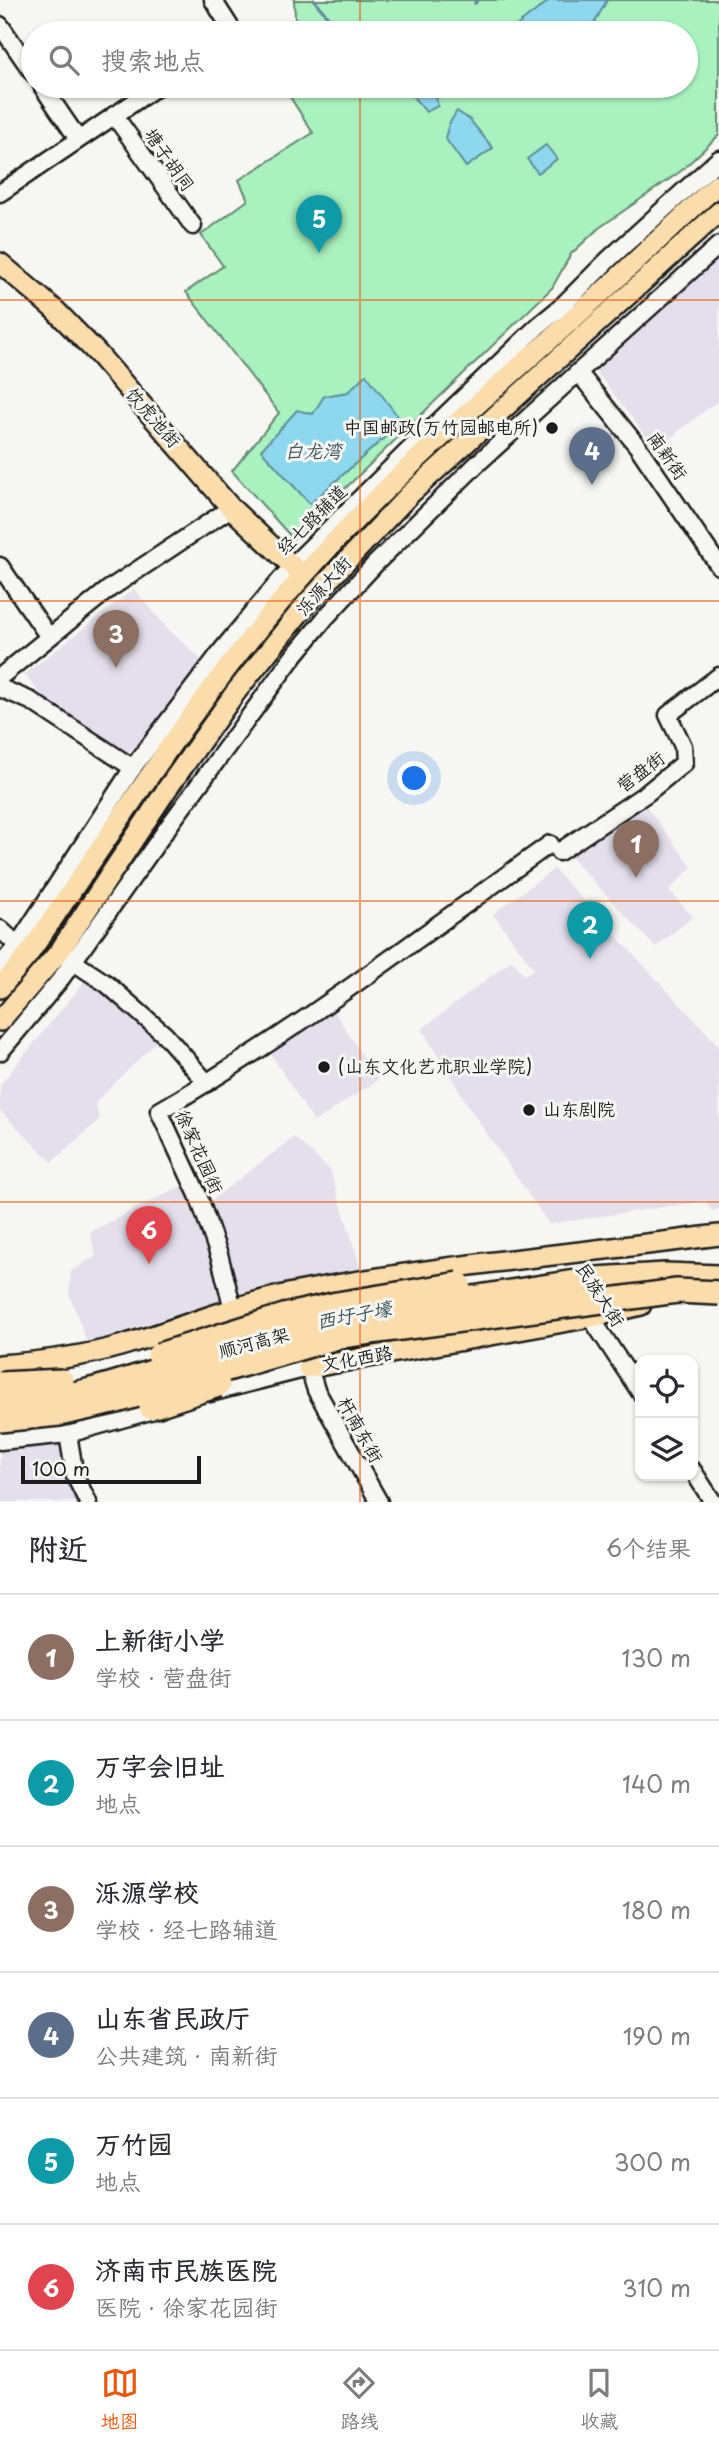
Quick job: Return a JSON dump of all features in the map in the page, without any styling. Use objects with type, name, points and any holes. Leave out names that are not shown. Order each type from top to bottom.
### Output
[{"type":"highway","name":"顺河高架","points":[[0,1402],[57,1396],[116,1385],[240,1345],[334,1322],[594,1279],[665,1275],[719,1277]]},
{"type":"highway","points":[[0,1384],[79,1380],[285,1316],[348,1301],[484,1280],[594,1279]]},
{"type":"highway","name":"顺河高架","points":[[0,1420],[59,1414],[117,1401],[341,1336],[677,1291],[719,1293]]},
{"type":"highway","points":[[0,1433],[50,1430],[90,1423],[187,1397],[243,1376],[502,1314]]},
{"type":"main road","name":"泺源大街","points":[[0,988],[23,951],[187,724],[275,608],[298,571],[719,183]]},
{"type":"main road","name":"泺源大街","points":[[0,1021],[66,956],[167,789],[212,725],[308,602],[410,495],[719,212]]},
{"type":"main road","name":"饮虎池街","points":[[0,263],[55,310],[98,354],[231,508],[298,571]]},
{"type":"main road","points":[[0,1365],[42,1362],[119,1346],[233,1309],[290,1294],[401,1273],[719,1236]]},
{"type":"main road","name":"文化西路","points":[[308,1368],[591,1317],[635,1306],[691,1300],[719,1302]]},
{"type":"street","points":[[213,0],[226,21]]},
{"type":"street","points":[[0,25],[21,56]]},
{"type":"street","points":[[50,98],[78,139]]},
{"type":"street","points":[[0,193],[140,98]]},
{"type":"street","name":"塘子胡同","points":[[114,115],[193,226]]},
{"type":"street","name":"经七路辅道","points":[[0,966],[23,951],[133,768],[222,650],[538,326],[719,159]]},
{"type":"street","points":[[0,1052],[66,956],[326,617],[376,563],[469,472],[719,245]]},
{"type":"street","name":"南新街","points":[[578,372],[638,447],[719,566]]},
{"type":"street","points":[[0,677],[108,589],[231,508]]},
{"type":"street","points":[[0,566],[49,637]]},
{"type":"street","name":"营盘街","points":[[555,848],[640,798],[684,763],[683,746],[668,715],[719,676]]},
{"type":"street","points":[[0,688],[32,701],[133,768]]},
{"type":"street","name":"徐家花园街","points":[[233,1309],[220,1258],[198,1195],[159,1111],[207,1083],[555,848]]},
{"type":"street","points":[[0,929],[23,951]]},
{"type":"street","points":[[66,956],[107,984],[164,1035],[207,1083]]},
{"type":"street","name":"民族大街","points":[[550,1255],[635,1384]]},
{"type":"street","name":"杆南东街","points":[[290,1294],[316,1390],[379,1502]]},
{"type":"street","name":"文化西路","points":[[0,1441],[68,1434],[244,1382],[308,1368]]},
{"type":"street","points":[[68,1434],[75,1476],[88,1502]]},
{"type":"street","points":[[698,1479],[713,1502]]},
{"type":"shaded area","points":[[719,257],[719,400],[656,449],[594,369]]},
{"type":"shaded area","points":[[134,589],[168,629],[205,663],[126,756],[46,702],[25,674]]},
{"type":"shaded area","points":[[643,802],[692,867],[669,890],[693,917],[655,947],[568,854]]},
{"type":"shaded area","points":[[554,869],[719,1046],[719,1209],[712,1211],[705,1201],[549,1224],[470,1109],[422,1029],[512,960],[524,975],[534,969],[493,914]]},
{"type":"shaded area","points":[[87,978],[159,1039],[95,1103],[100,1119],[52,1162],[0,1111],[0,1085]]},
{"type":"shaded area","name":"(山东文化艺术职业学院)","points":[[334,1011],[378,1080],[314,1122],[270,1053]]},
{"type":"shaded area","points":[[294,1137],[330,1170],[361,1269],[234,1300],[208,1203]]},
{"type":"shaded area","points":[[183,1185],[228,1298],[97,1340],[86,1340],[69,1293],[71,1271],[96,1256],[90,1232]]},
{"type":"shaded area","points":[[66,1439],[77,1502],[0,1502],[0,1449]]},
{"type":"green space","points":[[294,0],[719,0],[719,135],[681,171],[599,228],[571,254],[552,288],[293,539],[232,471],[279,413],[186,292],[223,266],[201,235],[248,200],[239,180],[313,133],[291,98],[698,98],[698,21],[295,21]]},
{"type":"water","points":[[550,0],[607,0],[596,21],[523,21]]},
{"type":"water","points":[[414,98],[436,98],[438,106],[426,112]]},
{"type":"water","points":[[457,111],[470,120],[493,148],[466,167],[445,138]]},
{"type":"water","points":[[546,145],[557,159],[538,173],[527,159]]},
{"type":"water","name":"白龙湾","points":[[366,374],[402,422],[310,504],[261,450],[297,410],[313,414],[324,396],[348,392]]},
{"type":"waterway","points":[[314,0],[331,21]]},
{"type":"place","name":"万竹园","points":[[319,253]]},
{"type":"place","name":"中国邮政(万竹园邮电所)","points":[[552,428]]},
{"type":"place","name":"山东省民政厅","points":[[592,485]]},
{"type":"place","name":"泺源学校","points":[[116,668]]},
{"type":"place","name":"上新街小学","points":[[636,878]]},
{"type":"place","name":"万字会旧址","points":[[590,959]]},
{"type":"place","name":"(山东文化艺术职业学院)","points":[[324,1067]]},
{"type":"place","name":"山东剧院","points":[[529,1110]]},
{"type":"place","name":"济南市民族医院","points":[[149,1264]]},
{"type":"water label","name":"西圩子壕","points":[[354,1315]]}]
